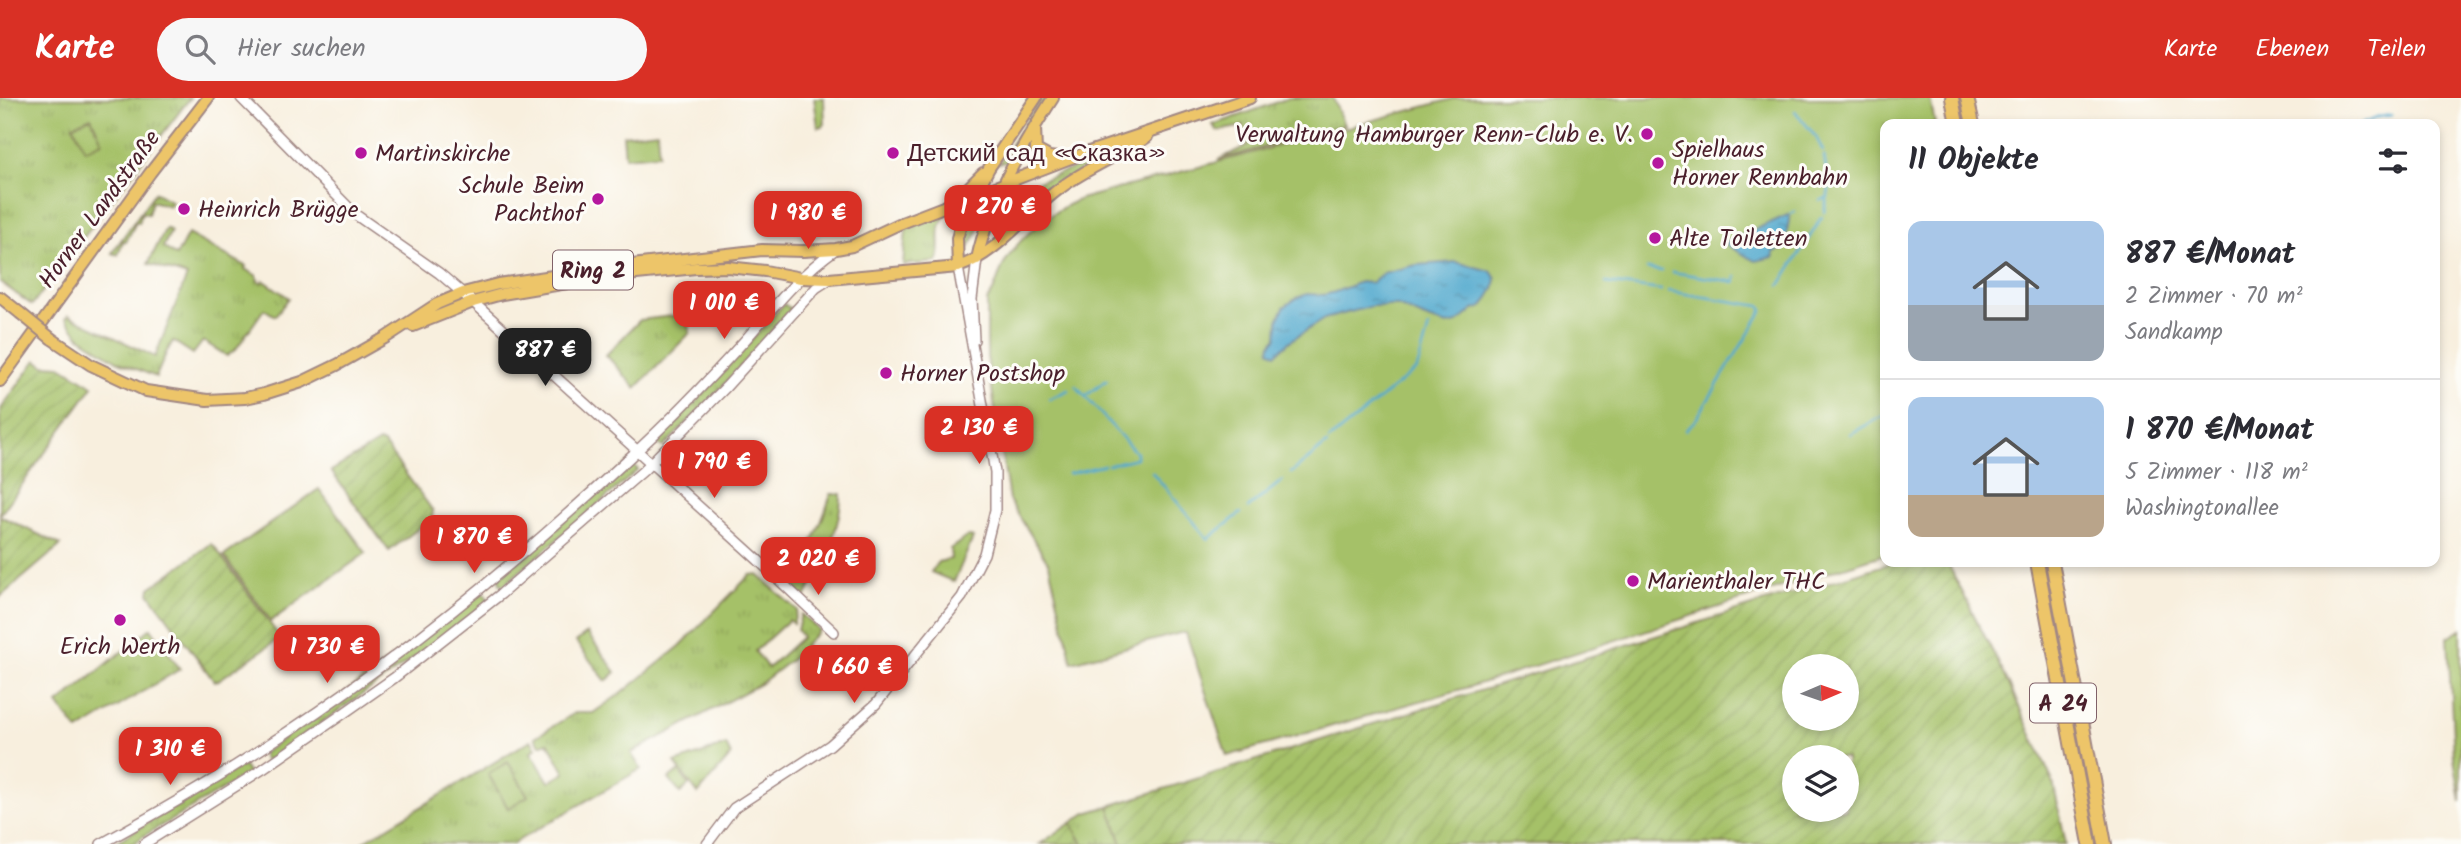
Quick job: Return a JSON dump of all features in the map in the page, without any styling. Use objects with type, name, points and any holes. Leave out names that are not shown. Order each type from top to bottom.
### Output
[{"type":"highway","points":[[1952,98],[1956,119]]},
{"type":"highway","points":[[1967,98],[1972,119]]},
{"type":"highway","name":"A 24","points":[[2038,567],[2090,844]]},
{"type":"highway","name":"A 24","points":[[2053,567],[2105,844]]},
{"type":"main road","name":"Horner Landstraße","points":[[0,381],[150,173],[208,98]]},
{"type":"main road","points":[[958,267],[958,233],[974,195],[1036,98]]},
{"type":"main road","points":[[978,259],[1004,184],[1035,125],[1053,98]]},
{"type":"main road","points":[[956,201],[1068,159],[1250,98]]},
{"type":"main road","points":[[1035,125],[1036,150],[1049,157],[1068,159]]},
{"type":"main road","points":[[801,278],[829,279],[958,267],[978,259],[1062,187],[1158,131]]},
{"type":"main road","points":[[956,201],[989,168]]},
{"type":"main road","points":[[974,195],[987,202],[990,222]]},
{"type":"main road","name":"Ring 2","points":[[385,338],[437,304],[463,293],[498,284],[750,251],[836,249],[852,246],[956,201]]},
{"type":"main road","name":"Ring 2","points":[[385,338],[474,302],[502,294],[572,282],[696,268],[729,267],[801,278]]},
{"type":"main road","points":[[0,297],[52,339],[91,365],[146,391],[207,400],[245,398],[302,382],[385,338]]},
{"type":"street","points":[[241,98],[356,215],[474,302],[834,632]]},
{"type":"street","points":[[101,844],[253,755],[377,668],[498,575],[638,450],[710,378],[801,278],[836,249]]},
{"type":"street","points":[[974,346],[972,299],[978,259]]},
{"type":"street","points":[[707,844],[734,808],[830,745],[876,704],[962,597],[988,544],[996,493],[993,459],[958,267]]},
{"type":"street","points":[[144,844],[263,769],[394,678],[501,594],[651,463],[726,387],[816,288],[829,279]]},
{"type":"green space","points":[[0,98],[190,98],[32,305],[0,282]]},
{"type":"green space","points":[[814,98],[824,98],[823,126],[818,127]]},
{"type":"green space","points":[[1041,98],[1048,98],[1009,162],[999,163]]},
{"type":"green space","points":[[1289,98],[1333,98],[1344,125],[1218,160],[1248,145],[1244,126],[1218,131],[1213,125]]},
{"type":"green space","points":[[1456,98],[1930,98],[1934,119],[1880,119],[1880,556],[1469,687],[1227,756],[1186,633],[1072,662],[1049,564],[1009,500],[987,357],[987,301],[1009,255],[1026,235],[1046,218],[1080,199]]},
{"type":"green space","points":[[91,117],[102,142],[85,150],[73,125]]},
{"type":"green space","points":[[657,131],[659,154],[625,157],[623,135]]},
{"type":"green space","points":[[1082,165],[1084,168],[1034,203],[1000,234],[998,229],[1016,190]]},
{"type":"green space","points":[[155,192],[172,202],[170,206],[152,201],[148,214],[142,213],[139,223],[136,222],[126,242],[123,241],[118,255],[112,253]]},
{"type":"green space","points":[[980,204],[985,207],[977,233],[969,247],[967,231]]},
{"type":"green space","points":[[950,212],[941,224],[937,262],[903,265],[906,228]]},
{"type":"green space","points":[[166,228],[171,231],[163,247],[176,256],[188,234],[246,266],[245,269],[257,276],[258,281],[261,283],[263,280],[289,298],[275,316],[264,309],[236,349],[227,356],[203,341],[193,354],[173,341],[156,377],[117,361],[80,337],[66,319],[68,315],[155,357],[187,276],[148,264]]},
{"type":"green space","points":[[784,304],[791,309],[722,387],[663,447],[656,443],[705,392]]},
{"type":"green space","points":[[688,314],[690,333],[636,388],[606,355],[640,320]]},
{"type":"green space","points":[[36,360],[44,365],[61,366],[93,386],[0,515],[0,410]]},
{"type":"green space","points":[[379,442],[384,444],[433,511],[432,518],[389,551],[331,471]]},
{"type":"green space","points":[[630,461],[638,470],[504,585],[500,584],[499,578]]},
{"type":"green space","points":[[319,489],[366,553],[271,621],[224,556]]},
{"type":"green space","points":[[831,494],[841,494],[838,522],[829,548],[804,599],[786,582],[813,541]]},
{"type":"green space","points":[[0,516],[61,545],[0,597]]},
{"type":"green space","points":[[968,536],[973,538],[954,582],[931,572],[938,562],[951,559],[950,549]]},
{"type":"green space","points":[[211,544],[279,636],[279,639],[217,681],[214,681],[149,593],[150,588]]},
{"type":"green space","points":[[1880,566],[1950,567],[2007,680],[2053,782],[2066,844],[1122,844],[1109,806]]},
{"type":"green space","points":[[757,574],[797,610],[793,624],[789,620],[755,651],[768,668],[802,637],[797,630],[801,614],[819,630],[792,659],[760,684],[631,753],[641,769],[512,844],[360,844],[531,740],[536,748],[531,752],[549,782],[565,773],[548,742],[540,745],[535,737],[575,713],[593,713],[627,689],[680,646],[750,575]]},
{"type":"green space","points":[[482,591],[489,600],[445,636],[267,761],[264,759],[262,754]]},
{"type":"green space","points":[[151,628],[180,669],[78,731],[58,704]]},
{"type":"green space","points":[[2461,629],[2461,802],[2454,758],[2448,637]]},
{"type":"green space","points":[[587,633],[616,672],[606,681],[576,642]]},
{"type":"green space","points":[[726,745],[731,755],[698,794],[675,763]]},
{"type":"green space","points":[[508,762],[528,796],[508,808],[488,774]]},
{"type":"green space","points":[[243,765],[249,774],[134,844],[113,844]]},
{"type":"green space","points":[[679,771],[689,785],[680,793],[669,779]]},
{"type":"green space","points":[[1109,806],[1122,844],[1083,844],[1071,823],[1086,813]]},
{"type":"green space","points":[[1071,823],[1083,844],[1040,844]]},
{"type":"water","points":[[1790,214],[1784,249],[1773,252],[1774,257],[1755,261],[1727,245],[1727,242]]},
{"type":"water","points":[[1456,262],[1491,271],[1496,279],[1494,289],[1483,307],[1473,310],[1457,323],[1448,325],[1430,320],[1398,306],[1373,306],[1324,319],[1290,341],[1276,354],[1270,350],[1277,337],[1278,321],[1284,307],[1297,298],[1307,294],[1324,295],[1360,282],[1371,283],[1383,273],[1416,265]]},
{"type":"waterway","points":[[1795,111],[1816,137],[1823,151]]},
{"type":"waterway","points":[[2373,119],[2392,115]]},
{"type":"waterway","points":[[1824,156],[1829,190],[1824,212]]},
{"type":"waterway","points":[[1820,201],[1828,197]]},
{"type":"waterway","points":[[1790,214],[1795,212]]},
{"type":"waterway","points":[[1780,285],[1822,217]]},
{"type":"waterway","points":[[1647,269],[1662,271]]},
{"type":"waterway","points":[[1672,272],[1735,282],[1736,277]]},
{"type":"waterway","points":[[1606,283],[1661,290]]},
{"type":"waterway","points":[[1668,291],[1760,306],[1763,310],[1697,418],[1686,430]]},
{"type":"waterway","points":[[1329,440],[1417,369],[1429,327]]},
{"type":"waterway","points":[[1087,395],[1107,380]]},
{"type":"waterway","points":[[1076,386],[1136,453],[1136,458],[1108,465]]},
{"type":"waterway","points":[[1049,399],[1068,390]]},
{"type":"waterway","points":[[1850,434],[1880,418]]},
{"type":"waterway","points":[[1291,473],[1327,444]]},
{"type":"waterway","points":[[1068,474],[1104,465]]},
{"type":"waterway","points":[[1152,472],[1208,539],[1241,513]]},
{"type":"waterway","points":[[1248,508],[1283,480]]},
{"type":"place","name":"Verwaltung Hamburger Renn-Club e. V.","points":[[1647,134]]},
{"type":"place","name":"Martinskirche","points":[[361,153]]},
{"type":"place","name":"Детский сад «Сказка»","points":[[893,153]]},
{"type":"place","name":"Spielhaus Horner Rennbahn","points":[[1658,163]]},
{"type":"place","name":"Schule Beim Pachthof","points":[[598,199]]},
{"type":"place","name":"Heinrich Brügge","points":[[184,209]]},
{"type":"place","name":"Alte Toiletten","points":[[1655,238]]},
{"type":"place","name":"Horner Postshop","points":[[886,373]]},
{"type":"place","name":"Marienthaler THC","points":[[1633,581]]},
{"type":"place","name":"Erich Werth","points":[[120,620]]}]
